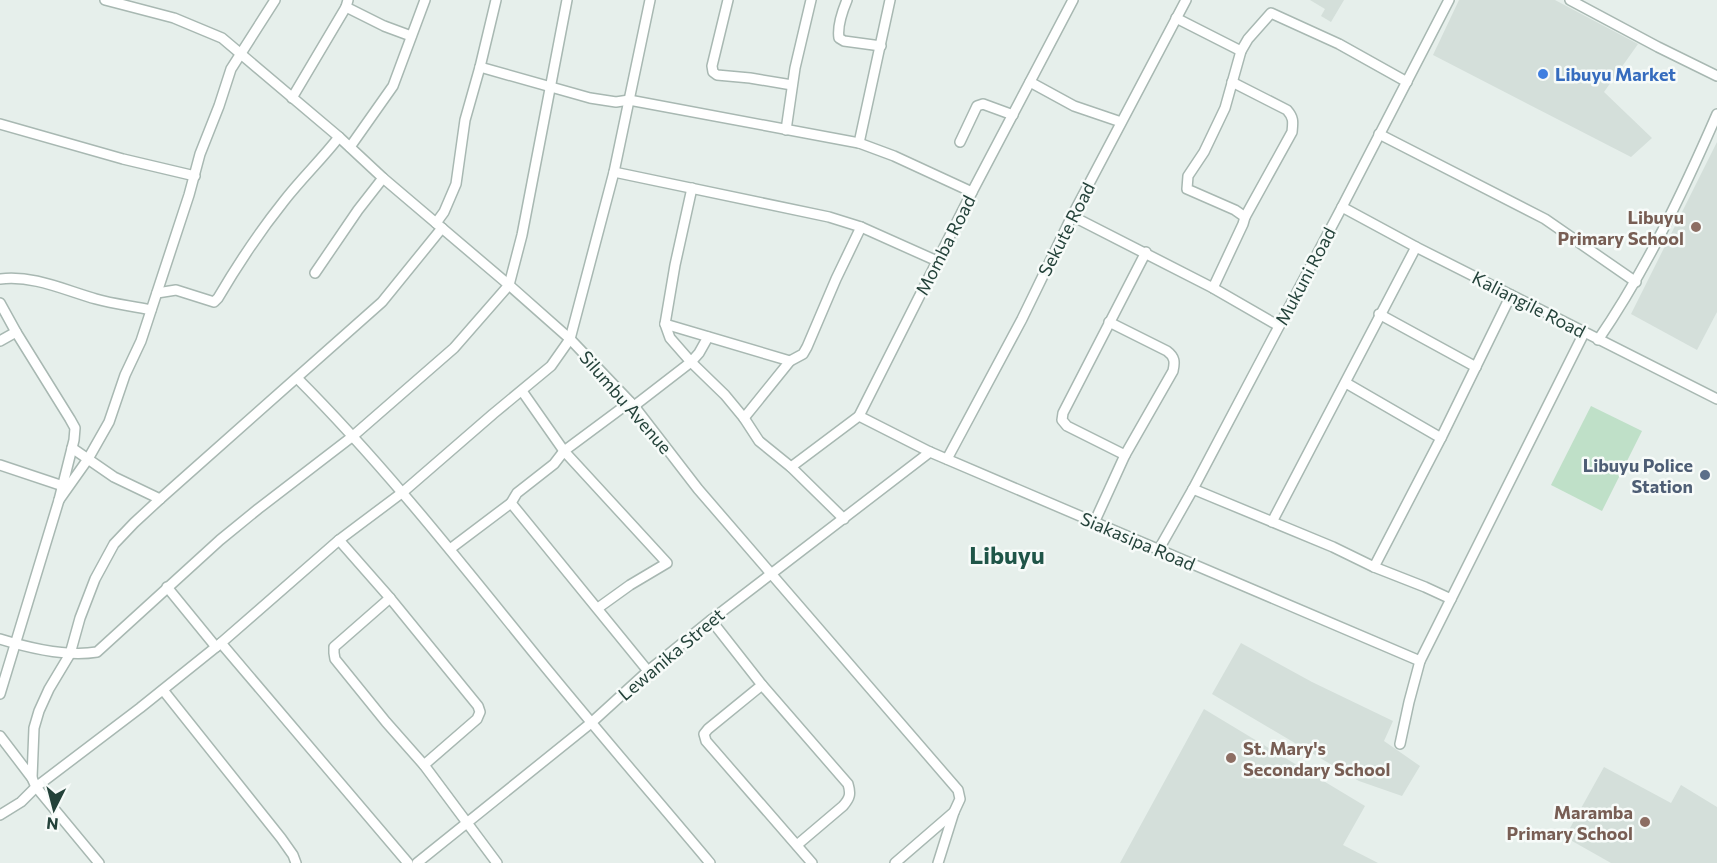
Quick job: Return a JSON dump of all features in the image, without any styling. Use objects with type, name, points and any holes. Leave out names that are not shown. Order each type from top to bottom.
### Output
[{"type":"street","name":"Silumbu Avenue","points":[[105,0],[174,18],[222,38],[570,339],[632,404],[698,489],[958,790],[960,799],[954,812]]},
{"type":"street","points":[[0,694],[58,500],[65,486],[88,459],[109,422],[122,383],[141,341],[195,176],[200,154],[231,69],[275,0]]},
{"type":"street","points":[[350,147],[393,86],[425,0]]},
{"type":"street","points":[[34,782],[34,728],[39,711],[70,654],[80,618],[103,562],[114,544],[160,499],[382,302],[439,226],[456,184],[465,120],[496,0]]},
{"type":"street","points":[[0,639],[70,654],[97,652],[167,587],[258,509],[353,436],[454,348],[509,285],[522,235],[567,0]]},
{"type":"street","points":[[0,824],[2,814],[21,802],[34,782],[163,690],[219,645],[339,540],[403,492],[551,366],[570,339],[614,172],[650,0]]},
{"type":"street","points":[[728,0],[712,66],[713,72],[717,75],[792,85]]},
{"type":"street","points":[[786,130],[792,85],[811,0]]},
{"type":"street","points":[[847,0],[838,32],[839,38],[844,41],[881,46]]},
{"type":"street","points":[[859,142],[890,0]]},
{"type":"street","name":"Momba Road","points":[[791,466],[858,416],[1073,0]]},
{"type":"street","name":"Sekute Road","points":[[947,459],[1022,319],[1120,122],[1186,0]]},
{"type":"street","name":"Mukuni Road","points":[[1159,549],[1342,207],[1449,0]]},
{"type":"street","points":[[1570,0],[1717,76]]},
{"type":"street","points":[[1588,9],[1593,0]]},
{"type":"street","points":[[292,98],[347,3],[384,26],[411,36]]},
{"type":"street","points":[[1245,217],[1235,210],[1187,189],[1188,176],[1204,152],[1225,108],[1241,51],[1248,39],[1271,13],[1339,44],[1407,82]]},
{"type":"street","points":[[1176,18],[1241,51]]},
{"type":"street","points":[[480,67],[590,98],[616,102],[629,100],[859,142],[972,192]]},
{"type":"street","points":[[1030,82],[1074,106],[1120,122]]},
{"type":"street","points":[[1213,288],[1245,217],[1292,132],[1293,118],[1287,110],[1232,82]]},
{"type":"street","points":[[960,142],[977,106],[983,104],[1013,115]]},
{"type":"street","points":[[1598,340],[1636,282],[1717,114]]},
{"type":"street","points":[[0,124],[123,159],[195,176]]},
{"type":"street","points":[[1379,134],[1545,219],[1636,282]]},
{"type":"street","points":[[157,293],[176,290],[213,302],[218,298],[268,221],[339,137]]},
{"type":"street","points":[[614,172],[829,217],[861,227],[937,261]]},
{"type":"street","points":[[315,273],[383,178]]},
{"type":"street","points":[[692,188],[665,324],[670,338],[691,362],[725,394],[759,441],[791,466],[844,519]]},
{"type":"street","name":"Kaliangile Road","points":[[1342,207],[1416,247],[1717,399]]},
{"type":"street","points":[[1072,216],[1146,252],[1279,326]]},
{"type":"street","points":[[744,418],[790,361],[803,354],[861,227]]},
{"type":"street","points":[[1272,522],[1416,247]]},
{"type":"street","points":[[1125,455],[1067,426],[1062,420],[1063,413],[1146,252]]},
{"type":"street","points":[[0,279],[28,280],[97,299],[151,310]]},
{"type":"street","points":[[1374,567],[1512,295]]},
{"type":"street","points":[[0,303],[75,428],[65,486]]},
{"type":"street","points":[[1379,314],[1476,368]]},
{"type":"street","points":[[1094,523],[1125,455],[1173,371],[1175,362],[1167,351],[1109,322]]},
{"type":"street","points":[[665,324],[790,361]]},
{"type":"street","points":[[0,341],[16,332]]},
{"type":"street","points":[[1400,744],[1420,661],[1584,333]]},
{"type":"street","points":[[450,549],[512,503],[517,494],[554,464],[564,451],[691,362],[708,337]]},
{"type":"street","points":[[297,378],[337,418],[403,492],[591,723],[710,863]]},
{"type":"street","points":[[1346,383],[1441,438]]},
{"type":"street","points":[[522,391],[564,451],[667,563],[598,608]]},
{"type":"street","name":"Siakasipa Road","points":[[858,416],[930,452],[1420,661]]},
{"type":"street","points":[[72,448],[114,477],[160,499]]},
{"type":"street","name":"Lewanika Street","points":[[417,863],[591,723],[648,671],[711,620],[930,452]]},
{"type":"street","points":[[0,465],[65,486]]},
{"type":"street","points":[[1193,489],[1451,599]]},
{"type":"street","points":[[512,503],[648,671]]},
{"type":"street","points":[[339,540],[390,598],[478,706],[480,712],[477,719],[424,765]]},
{"type":"street","points":[[167,587],[408,863]]},
{"type":"street","points":[[390,598],[334,647],[335,659],[424,765],[497,863]]},
{"type":"street","points":[[711,620],[762,685],[848,784],[850,792],[848,800],[798,846]]},
{"type":"street","points":[[762,685],[708,729],[704,735],[706,741],[812,863]]},
{"type":"street","points":[[163,690],[281,838],[296,863]]},
{"type":"street","points":[[0,736],[99,863]]},
{"type":"street","points":[[895,863],[954,812]]},
{"type":"street","points":[[938,863],[954,812]]},
{"type":"shaded area","points":[[1310,0],[1344,0],[1331,22],[1321,16],[1325,9]]},
{"type":"shaded area","name":"Libuyu Market","points":[[1459,0],[1555,0],[1638,44],[1604,92],[1652,138],[1631,157],[1433,55]]},
{"type":"shaded area","name":"Libuyu Primary School","points":[[1717,142],[1717,312],[1697,350],[1631,314]]},
{"type":"shaded area","points":[[1241,643],[1312,682],[1393,721],[1384,741],[1420,766],[1402,796],[1359,781],[1212,694]]},
{"type":"shaded area","name":"St. Mary's Secondary School","points":[[1204,709],[1365,806],[1343,845],[1378,863],[1120,863]]},
{"type":"shaded area","name":"Maramba Primary School","points":[[1604,767],[1671,803],[1681,785],[1717,807],[1717,863],[1611,863],[1565,837]]},
{"type":"green space","points":[[1591,406],[1642,431],[1602,511],[1551,485]]},
{"type":"place","name":"Libuyu Market","points":[[1543,74]]},
{"type":"place","name":"Libuyu Primary School","points":[[1696,227]]},
{"type":"place","name":"Libuyu Police Station","points":[[1705,475]]},
{"type":"place","name":"St. Mary's Secondary School","points":[[1231,758]]},
{"type":"place","name":"Maramba Primary School","points":[[1645,822]]},
{"type":"district","name":"Libuyu","points":[[1007,554]]}]
